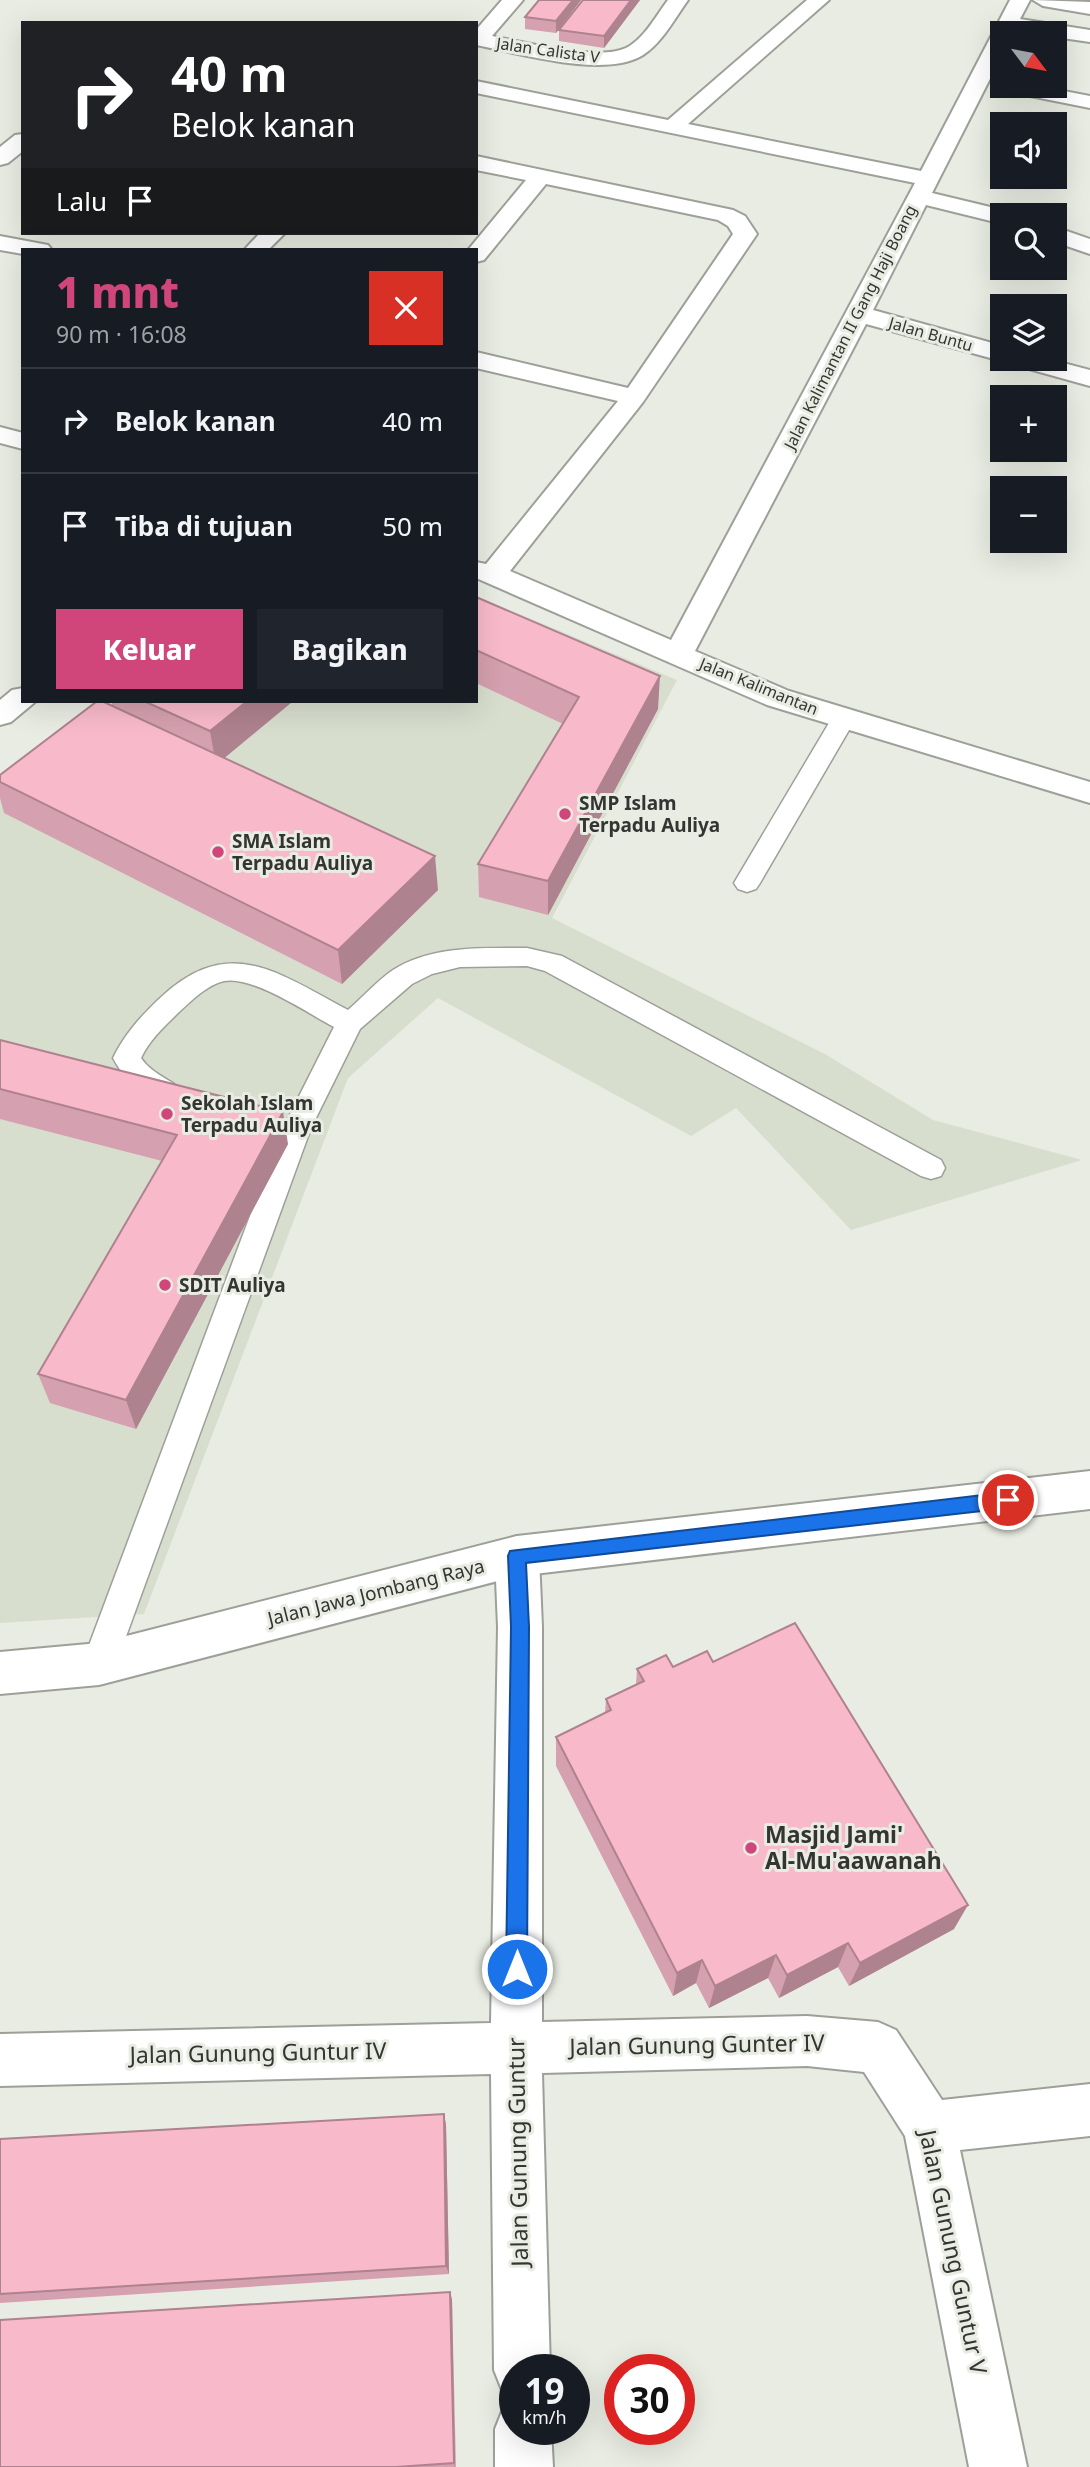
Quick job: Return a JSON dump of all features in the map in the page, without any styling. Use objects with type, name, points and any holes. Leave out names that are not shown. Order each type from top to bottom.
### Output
[{"type":"street","points":[[478,38],[513,0]]},
{"type":"street","name":"Jalan Calista V","points":[[478,39],[588,57],[620,57],[640,47],[678,0]]},
{"type":"street","points":[[673,127],[819,0]]},
{"type":"street","name":"Jalan Kalimantan II Gang Haji Boang","points":[[1008,21],[1020,0]]},
{"type":"street","points":[[1043,0],[1090,8]]},
{"type":"street","points":[[1068,33],[1090,36]]},
{"type":"street","name":"Jalan Kalimantan II Gang Haji Boang","points":[[678,654],[859,314],[990,56]]},
{"type":"street","points":[[978,80],[990,82]]},
{"type":"street","points":[[478,87],[673,127],[922,187],[990,211]]},
{"type":"street","points":[[1068,98],[1090,102]]},
{"type":"street","points":[[0,158],[21,142]]},
{"type":"street","points":[[478,163],[724,215],[737,221],[745,234],[634,397],[484,572]]},
{"type":"street","points":[[478,253],[540,177]]},
{"type":"street","points":[[42,248],[57,235]]},
{"type":"street","points":[[257,248],[271,235]]},
{"type":"street","points":[[1067,238],[1090,247]]},
{"type":"street","points":[[0,243],[29,248]]},
{"type":"street","name":"Jalan Buntu","points":[[859,314],[990,350]]},
{"type":"street","points":[[478,360],[634,397]]},
{"type":"street","points":[[1064,371],[1090,378]]},
{"type":"street","points":[[0,435],[21,440]]},
{"type":"street","name":"Jalan Kalimantan","points":[[484,572],[778,698],[1090,793]]},
{"type":"street","points":[[0,715],[21,699]]},
{"type":"street","name":"Jalan Jawa Jombang Raya","points":[[0,1673],[99,1664],[517,1556],[1090,1490]]},
{"type":"street","name":"Jalan Gunung Guntur","points":[[517,1556],[520,1627],[516,2048],[522,2354]]},
{"type":"street","name":"Jalan Gunung Gunter IV","points":[[516,2048],[807,2041],[878,2048]]},
{"type":"street","name":"Jalan Gunung Guntur IV","points":[[0,2060],[516,2048]]},
{"type":"street","name":"Jalan Gunung Guntur V","points":[[878,2048],[929,2127],[998,2467]]},
{"type":"street","points":[[929,2127],[1090,2110]]},
{"type":"street","points":[[523,2445],[524,2467]]},
{"type":"lane","points":[[747,883],[844,718]]},
{"type":"lane","points":[[99,1664],[284,1125],[350,1023],[404,977],[425,966],[460,958],[527,957],[553,963],[931,1168]]},
{"type":"lane","points":[[193,1099],[154,1088],[136,1075],[127,1058],[135,1038],[180,995],[203,979],[232,971],[257,978],[350,1023]]},
{"type":"shaded area","name":"Sekolah Islam Terpadu Auliya","points":[[478,597],[677,680],[552,918],[825,1054],[933,1120],[1082,1160],[851,1230],[736,1108],[691,1136],[438,998],[348,1078],[144,1614],[0,1623],[0,787],[109,703],[478,703]]},
{"type":"building","points":[[539,0],[573,0],[556,21],[525,17]]},
{"type":"building","points":[[583,0],[631,0],[604,36],[559,30]]},
{"type":"building","points":[[478,598],[660,676],[548,881],[478,864],[579,697],[478,651]]},
{"type":"building","name":"SMA Islam Terpadu Auliya","points":[[95,703],[106,703],[435,856],[338,950],[0,782],[0,775]]},
{"type":"building","points":[[148,703],[245,703],[210,731]]},
{"type":"building","name":"SDIT Auliya","points":[[0,1040],[283,1112],[126,1400],[38,1374],[177,1135],[0,1089]]},
{"type":"building","name":"Masjid Jami' Al-Mu'aawanah","points":[[795,1623],[968,1905],[860,1963],[848,1943],[787,1975],[776,1955],[715,1986],[702,1960],[677,1973],[556,1737],[611,1710],[606,1699],[644,1681],[637,1669],[666,1655],[673,1667],[707,1651],[713,1662]]},
{"type":"building","points":[[444,2114],[446,2266],[0,2294],[0,2139]]},
{"type":"building","points":[[450,2292],[454,2463],[396,2467],[0,2467],[0,2320]]},
{"type":"place","name":"SMP Islam Terpadu Auliya","points":[[565,814]]},
{"type":"place","name":"SMA Islam Terpadu Auliya","points":[[218,852]]},
{"type":"place","name":"Sekolah Islam Terpadu Auliya","points":[[167,1114]]},
{"type":"place","name":"SDIT Auliya","points":[[165,1285]]},
{"type":"place","name":"Masjid Jami' Al-Mu'aawanah","points":[[751,1848]]},
{"type":"route","points":[[517,1969],[520,1627],[517,1556],[1008,1500]]}]
